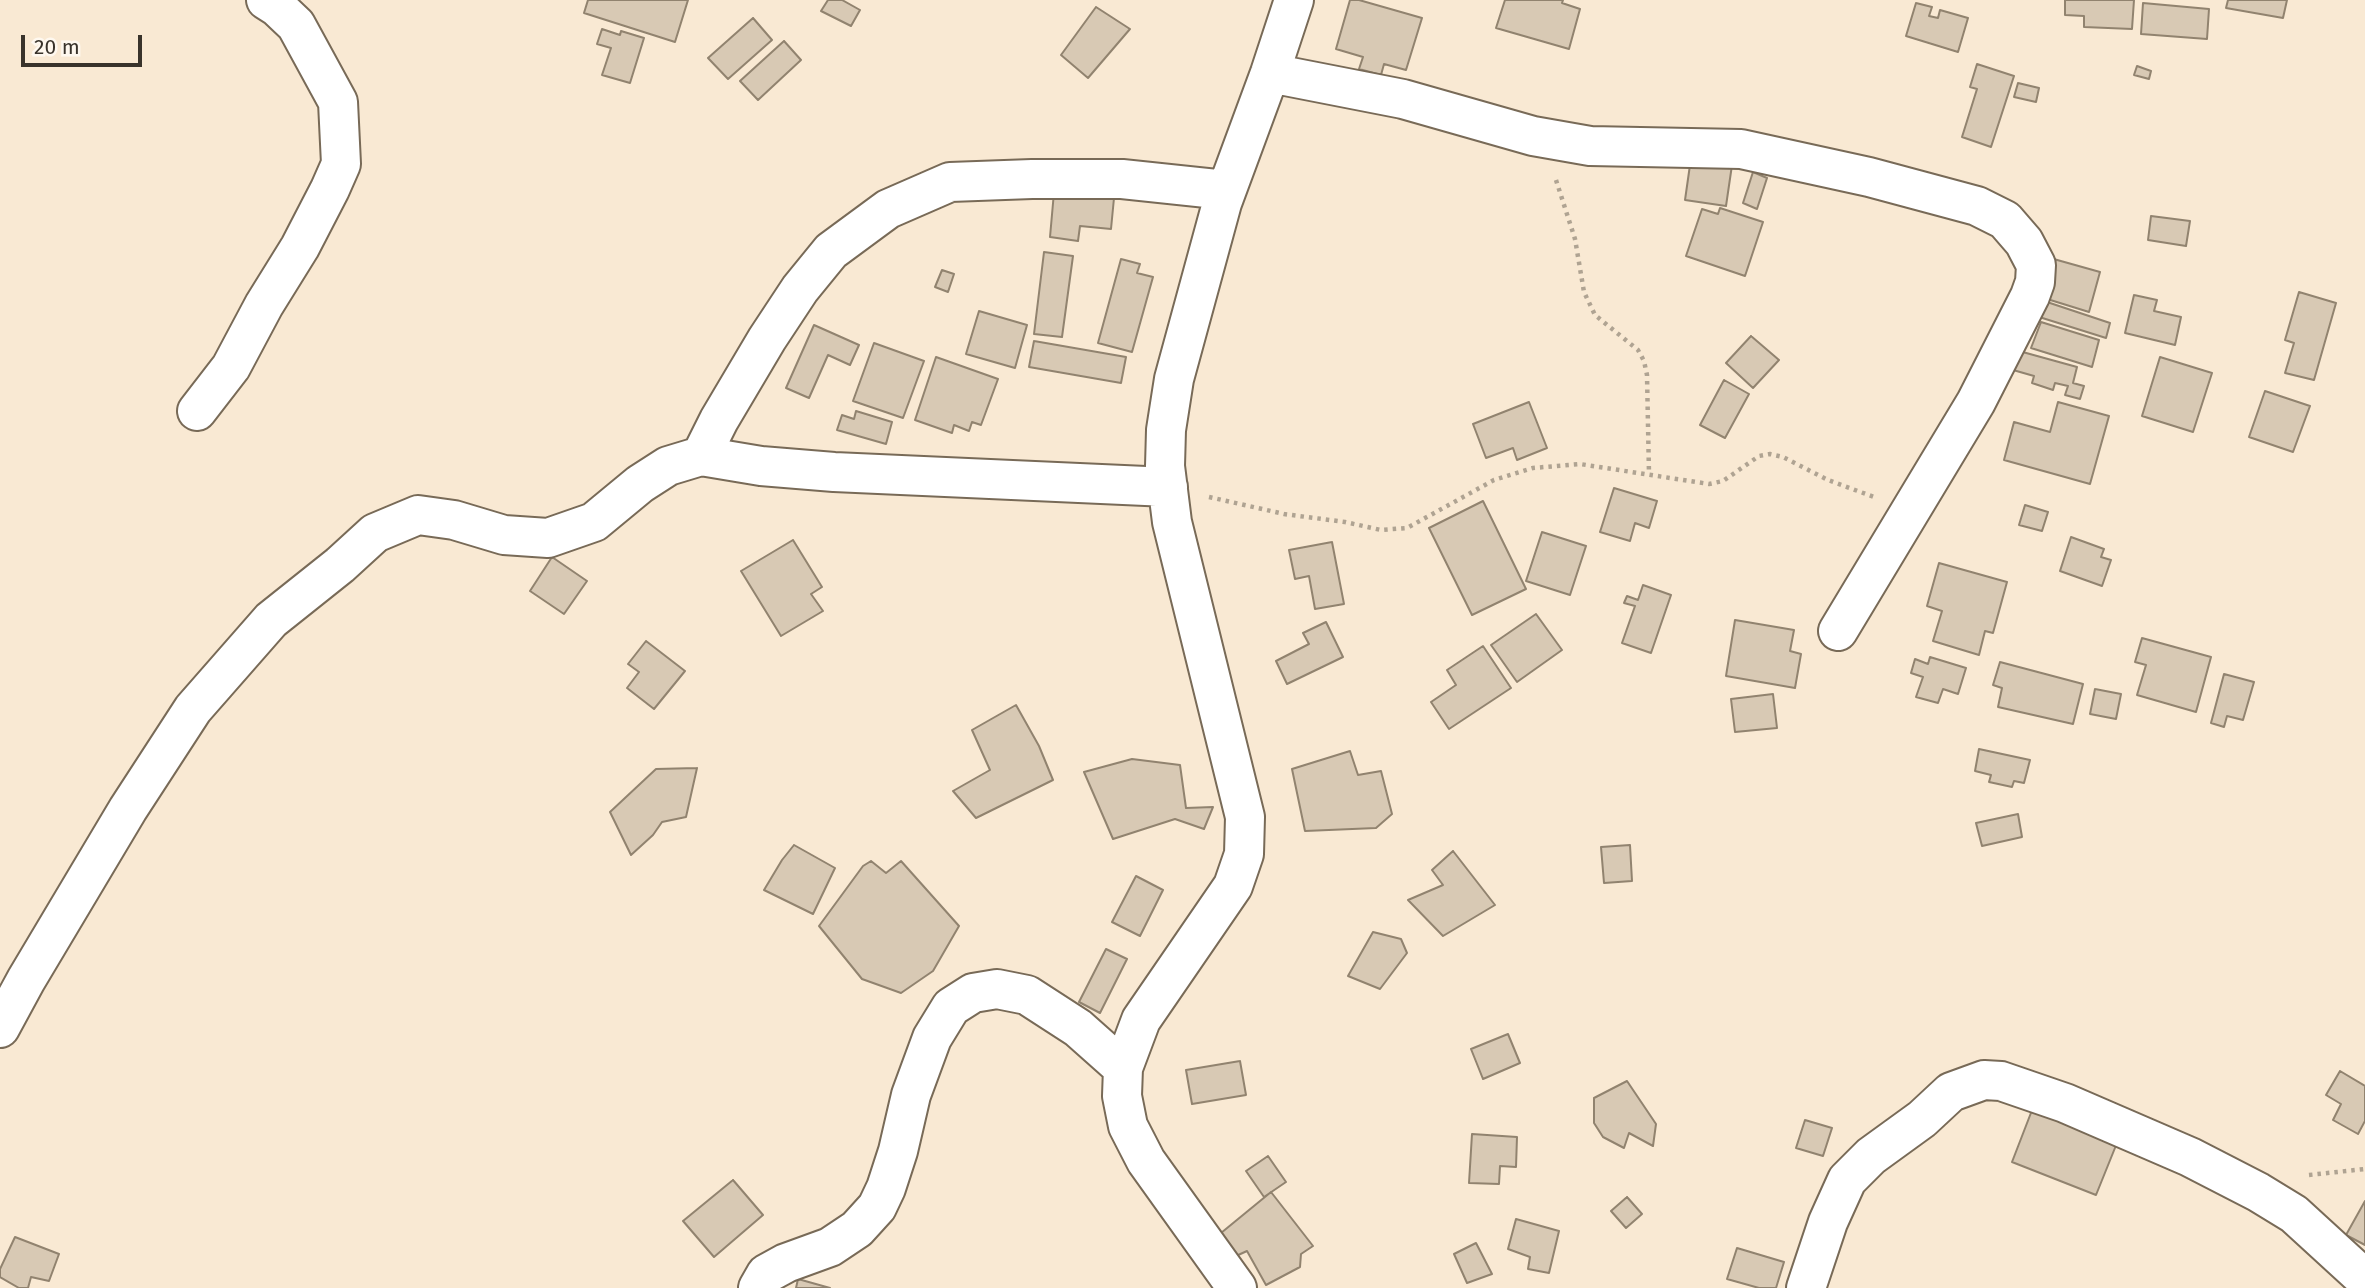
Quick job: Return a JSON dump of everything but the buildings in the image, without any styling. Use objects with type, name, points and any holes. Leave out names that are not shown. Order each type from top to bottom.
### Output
[{"type":"street","points":[[198,411],[231,367],[264,305],[300,247],[341,164],[338,102],[296,25],[266,0]]},
{"type":"street","points":[[1237,1288],[1146,1161],[1134,1138],[1128,1126],[1122,1096],[1123,1068],[1140,1020],[1233,886],[1244,854],[1245,817],[1181,562],[1165,466],[1166,430],[1174,379],[1226,190],[1294,0]]},
{"type":"street","points":[[1270,73],[1403,99],[1533,136],[1590,146],[1741,149],[1870,177],[1977,206],[2005,220],[2024,242],[2036,265],[2035,282],[2030,296],[1976,402],[1838,631]]},
{"type":"street","points":[[701,456],[767,339],[800,289],[831,251],[888,209],[950,183],[1122,179],[1226,190]]},
{"type":"street","points":[[0,1028],[128,810],[193,709],[271,620],[375,533],[418,515],[454,520],[504,535],[548,538],[594,522],[640,484],[668,466],[701,456],[761,466],[834,472],[1168,487]]},
{"type":"street","points":[[758,1288],[765,1274],[786,1263],[830,1247],[857,1229],[877,1206],[886,1188],[911,1095],[932,1038],[951,1007],[973,993],[997,989],[1027,995],[1078,1028],[1123,1068]]},
{"type":"street","points":[[1806,1288],[1828,1222],[1847,1180],[1871,1156],[1922,1119],[1951,1092],[1984,1080],[2001,1081],[2065,1103],[2190,1157],[2258,1192],[2294,1214],[2365,1279]]},
{"type":"path","points":[[1533,136],[1559,187],[1575,239],[1584,292],[1595,315],[1638,350],[1644,361],[1647,375],[1649,474]]},
{"type":"path","points":[[1168,487],[1284,514],[1381,530],[1407,528],[1494,480],[1533,468],[1580,464],[1709,484],[1723,481],[1759,456],[1770,454],[1783,457],[1828,480],[1911,510]]}]
